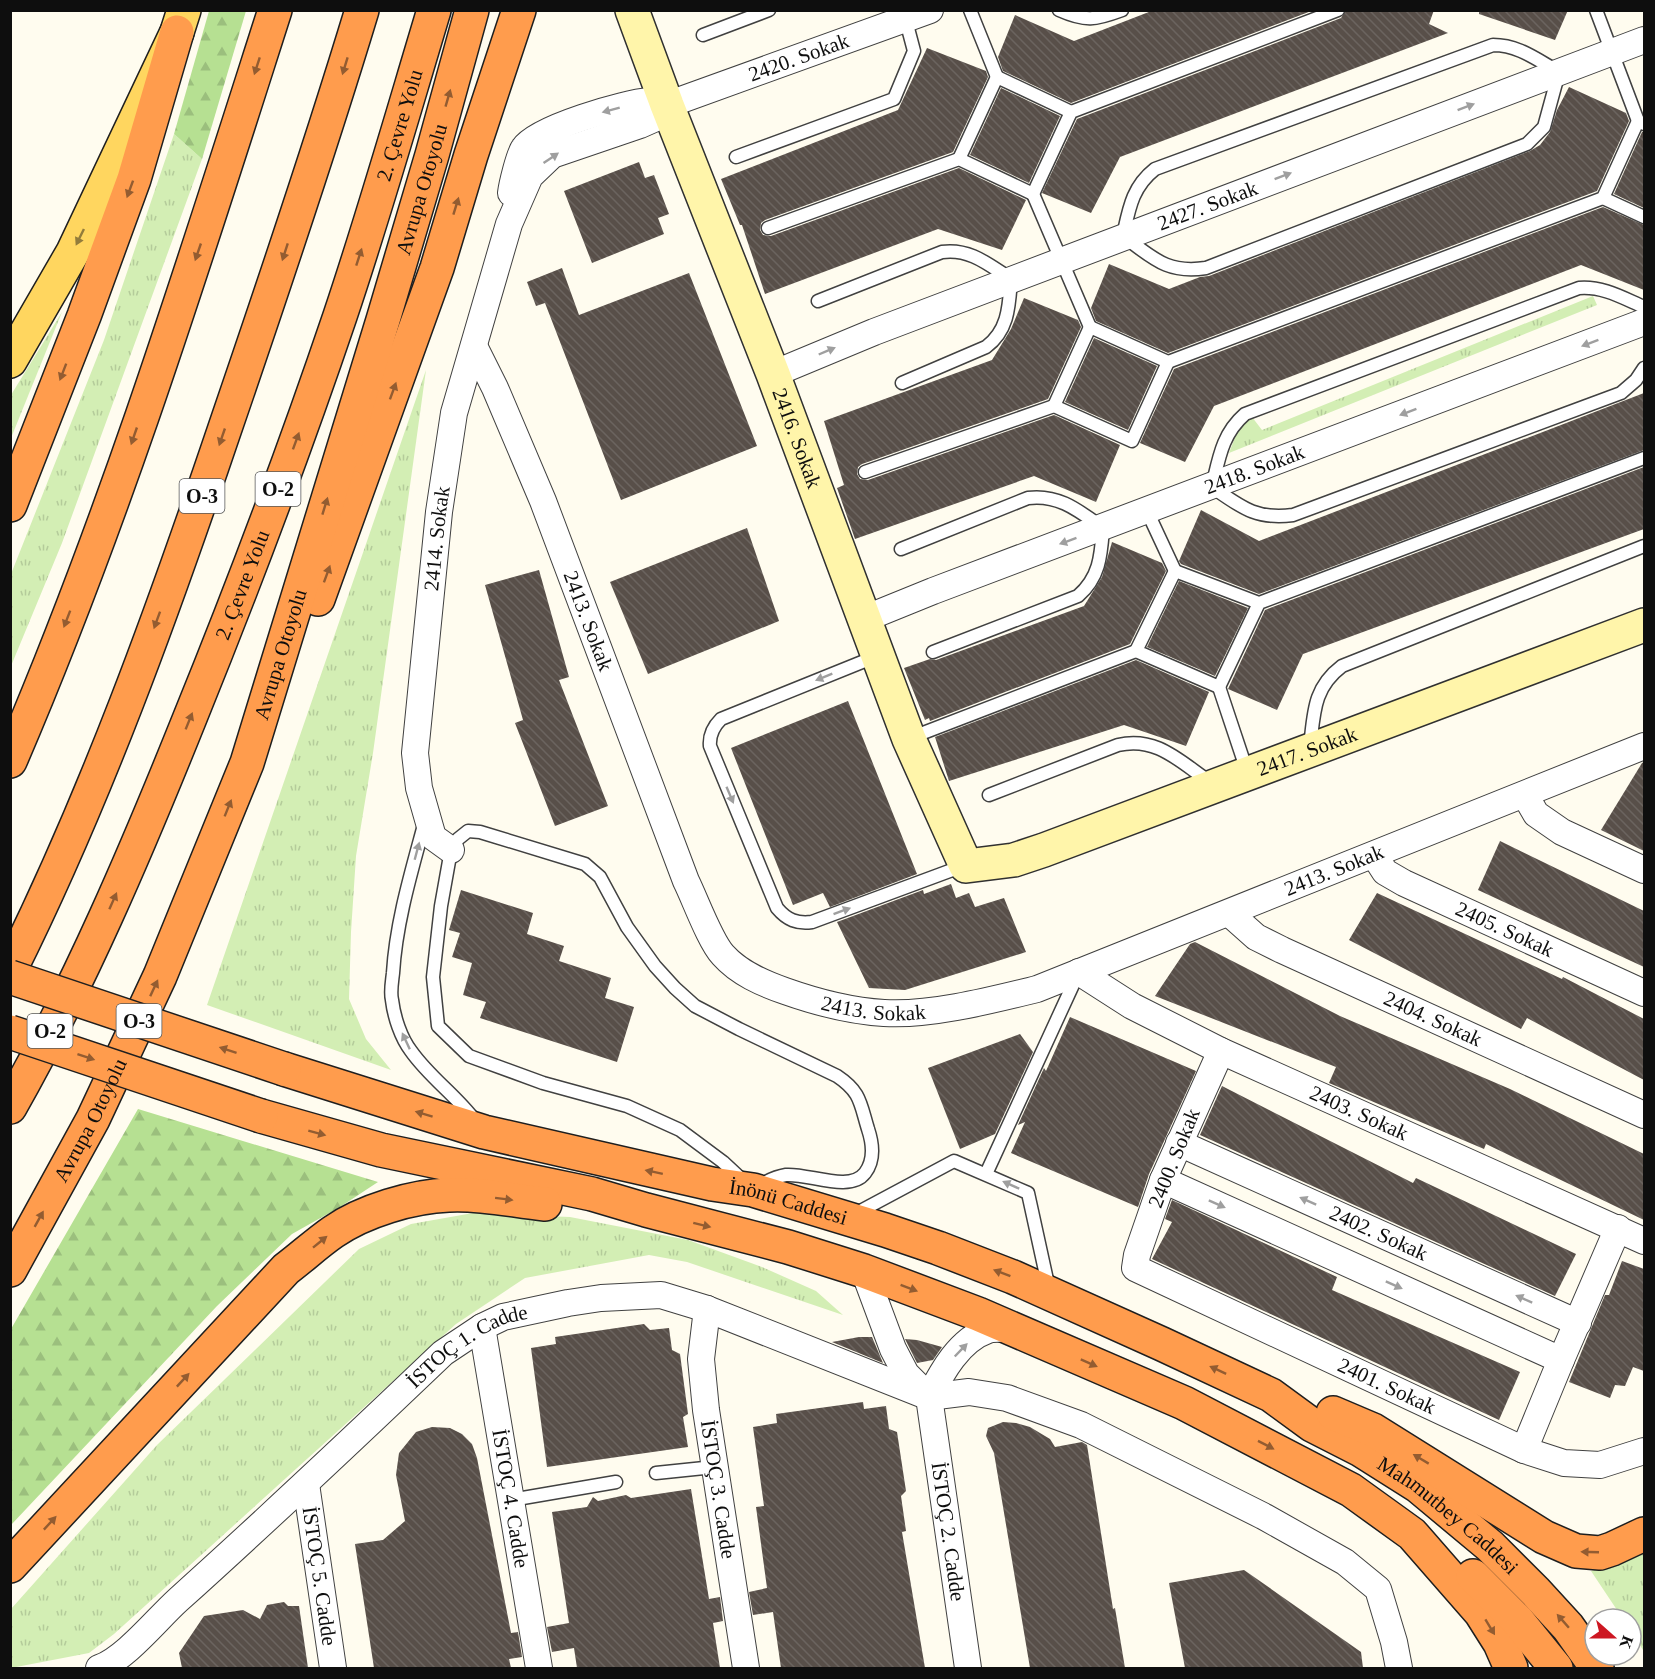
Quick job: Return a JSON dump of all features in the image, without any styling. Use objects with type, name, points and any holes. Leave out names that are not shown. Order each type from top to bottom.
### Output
[{"type":"highway","points":[[10,761],[34,707],[128,454],[213,210],[275,10]]},
{"type":"highway","name":"O-3","points":[[10,970],[49,892],[102,767],[152,636],[280,267],[362,10]]},
{"type":"highway","name":"2. Çevre Yolu","points":[[10,1107],[89,954],[155,805],[217,651],[340,315],[379,195],[434,10]]},
{"type":"highway","name":"Avrupa Otoyolu","points":[[10,1270],[93,1119],[160,976],[247,763],[422,188],[472,10]]},
{"type":"highway","points":[[247,763],[283,694],[322,589],[437,268],[471,155],[519,10]]},
{"type":"highway","points":[[10,505],[84,316],[134,179],[181,21]]},
{"type":"highway","name":"İnönü Caddesi","points":[[10,977],[284,1069],[484,1132],[712,1184],[753,1190],[938,1248],[1050,1293],[1271,1395]]},
{"type":"highway","points":[[10,1032],[261,1116],[381,1150],[592,1194],[788,1247],[864,1271],[1012,1328],[1184,1403],[1351,1490],[1412,1534],[1481,1613],[1500,1643],[1511,1668]]},
{"type":"highway","points":[[10,1566],[286,1269],[334,1231],[371,1212],[398,1204],[449,1195],[480,1196],[554,1205],[646,1210]]},
{"type":"highway","points":[[1271,1395],[1315,1406],[1373,1430],[1544,1537],[1576,1551],[1600,1552],[1612,1549],[1644,1534]]},
{"type":"highway","name":"Mahmutbey Caddesi","points":[[1271,1395],[1312,1425],[1361,1450],[1408,1480],[1490,1546],[1568,1627],[1597,1668]]},
{"type":"highway","name":"Mahmutbey Caddesi","points":[[1412,1534],[1473,1575],[1518,1621],[1556,1668]]},
{"type":"main road","points":[[10,361],[26,337],[78,242],[181,21]]},
{"type":"street","name":"2416. Sokak","points":[[632,10],[773,374],[909,739],[966,866]]},
{"type":"street","name":"2420. Sokak","points":[[667,105],[904,15],[930,10]]},
{"type":"street","name":"2427. Sokak","points":[[773,374],[1011,279],[1644,40]]},
{"type":"street","name":"2414. Sokak","points":[[451,850],[433,837],[418,788],[415,753],[439,512],[454,413],[509,224],[530,176],[552,155],[640,126],[658,117],[667,105]]},
{"type":"street","name":"2418. Sokak","points":[[864,619],[1644,322]]},
{"type":"street","name":"2413. Sokak","points":[[474,346],[495,388],[543,501],[686,881],[722,954],[748,976],[769,986],[802,997],[884,1013],[914,1012],[989,1001],[1037,989],[1644,746]]},
{"type":"street","name":"2417. Sokak","points":[[966,866],[1014,860],[1310,752],[1644,625]]},
{"type":"street","points":[[1525,795],[1536,814],[1562,832],[1644,870]]},
{"type":"street","name":"2405. Sokak","points":[[1374,855],[1385,872],[1404,883],[1644,993]]},
{"type":"street","name":"2404. Sokak","points":[[1229,913],[1256,937],[1282,950],[1644,1115]]},
{"type":"street","name":"2403. Sokak","points":[[1079,972],[1132,1006],[1221,1051],[1644,1240]]},
{"type":"street","name":"2400. Sokak","points":[[1135,1269],[1137,1255],[1163,1180],[1221,1051]]},
{"type":"street","name":"2402. Sokak","points":[[1179,1143],[1578,1323]]},
{"type":"street","name":"2402. Sokak","points":[[1163,1180],[1561,1360]]},
{"type":"street","points":[[1524,1450],[1618,1228]]},
{"type":"street","name":"2401. Sokak","points":[[1135,1269],[1524,1450],[1564,1463],[1600,1466],[1644,1451]]},
{"type":"street","points":[[864,1271],[893,1349],[906,1374],[928,1397]]},
{"type":"street","name":"İSTOÇ 1. Cadde","points":[[99,1668],[129,1659],[155,1621],[306,1484],[443,1353],[482,1327],[503,1317],[601,1298],[661,1295],[707,1309],[928,1397]]},
{"type":"street","name":"İSTOÇ 3. Cadde","points":[[707,1309],[701,1359],[706,1410],[746,1668]]},
{"type":"street","name":"İSTOÇ 4. Cadde","points":[[482,1327],[539,1668]]},
{"type":"street","points":[[928,1397],[943,1371],[964,1345],[988,1330],[1012,1328]]},
{"type":"street","points":[[928,1397],[969,1392],[1007,1398],[1081,1425],[1263,1516],[1346,1562],[1378,1589],[1394,1642],[1399,1668]]},
{"type":"street","name":"İSTOÇ 2. Cadde","points":[[928,1397],[968,1668]]},
{"type":"street","name":"İSTOÇ 5. Cadde","points":[[306,1484],[333,1668]]},
{"type":"lane","points":[[703,35],[769,10]]},
{"type":"lane","points":[[970,10],[997,78],[1071,111]]},
{"type":"lane","points":[[1059,10],[1071,16],[1096,19],[1122,10]]},
{"type":"lane","points":[[1033,194],[1071,111],[1338,10]]},
{"type":"lane","points":[[959,159],[1033,194],[1090,327],[1168,362],[1603,198],[1641,122],[1596,10]]},
{"type":"lane","points":[[735,157],[894,99],[914,51],[904,15]]},
{"type":"lane","points":[[1493,45],[1511,46],[1558,72],[1544,127],[1527,144],[1206,268],[1193,270],[1168,267],[1158,263],[1124,236],[1134,192],[1140,182],[1155,169],[1493,45]]},
{"type":"lane","points":[[768,228],[959,159],[997,78]]},
{"type":"lane","points":[[1603,198],[1644,217]]},
{"type":"lane","points":[[818,301],[942,252],[970,254],[1011,279],[1008,315],[1005,325],[993,341],[902,383]]},
{"type":"lane","points":[[1644,307],[1604,290],[1579,288],[1245,414],[1225,438],[1212,486],[1243,509],[1254,513],[1266,516],[1293,515],[1621,393],[1636,380],[1644,368]]},
{"type":"lane","points":[[1054,406],[1090,327]]},
{"type":"lane","points":[[865,472],[1054,406],[1132,441],[1168,362]]},
{"type":"lane","points":[[1147,511],[1175,571],[1259,603],[1644,458]]},
{"type":"lane","points":[[901,549],[1028,498],[1059,500],[1103,528],[1097,572],[1086,589],[1078,596],[933,652]]},
{"type":"lane","points":[[1310,752],[1319,693],[1332,674],[1342,666],[1644,546]]},
{"type":"lane","points":[[909,739],[1136,651],[1175,571]]},
{"type":"lane","points":[[1248,775],[1219,687],[1259,603]]},
{"type":"lane","points":[[1136,651],[1219,687]]},
{"type":"lane","points":[[878,655],[721,719],[711,732],[710,746],[777,908],[783,916],[792,921],[802,924],[812,922],[966,866]]},
{"type":"lane","points":[[989,795],[1130,742],[1143,742],[1162,749],[1216,787]]},
{"type":"lane","points":[[426,818],[394,951],[391,999],[397,1022],[410,1050],[439,1083],[463,1104],[484,1132]]},
{"type":"lane","points":[[468,831],[480,831],[585,864],[600,877],[627,927],[656,966],[695,1006],[850,1084],[858,1094],[872,1143],[871,1165],[861,1178],[854,1181],[827,1180],[788,1175],[771,1179],[753,1190],[723,1162],[680,1130],[627,1106],[543,1083],[469,1056],[438,1026],[433,977],[441,906],[451,850],[458,839],[468,831]]},
{"type":"lane","points":[[986,1174],[1079,972]]},
{"type":"lane","points":[[847,1218],[954,1161],[1028,1193],[1050,1293]]},
{"type":"lane","points":[[656,1473],[714,1467]]},
{"type":"lane","points":[[511,1500],[615,1482]]},
{"type":"green space","points":[[209,11],[246,11],[202,159],[174,134]]},
{"type":"green space","points":[[174,134],[202,159],[62,543],[11,666],[11,574],[104,340]]},
{"type":"green space","points":[[1593,296],[1597,305],[1229,453],[1239,427],[1252,417],[1262,430]]},
{"type":"green space","points":[[62,312],[11,438],[11,395]]},
{"type":"green space","points":[[426,370],[373,753],[356,856],[351,932],[349,999],[366,1039],[391,1070],[207,1005]]},
{"type":"green space","points":[[138,1109],[378,1182],[292,1234],[217,1306],[11,1525],[11,1329]]},
{"type":"green space","points":[[473,1213],[570,1217],[688,1240],[762,1267],[816,1291],[843,1315],[687,1262],[649,1255],[525,1278],[456,1324],[114,1634],[89,1653],[11,1668],[11,1609],[157,1445],[359,1249],[411,1224]]},
{"type":"green space","points":[[1644,1553],[1643,1650],[1643,1607],[1615,1607],[1591,1571]]},
{"type":"building","points":[[1154,10],[1314,10],[1071,103],[1003,71],[998,57],[1015,15],[1074,41]]},
{"type":"building","points":[[1346,10],[1434,10],[1429,24],[1448,33],[1120,157],[1091,213],[1042,193],[1077,119],[1341,18]]},
{"type":"building","points":[[1479,10],[1568,10],[1555,40],[1479,14]]},
{"type":"building","points":[[927,48],[986,71],[988,77],[953,152],[765,220],[761,223],[760,230],[763,235],[771,236],[959,168],[1026,200],[1002,250],[938,229],[765,294],[742,225],[740,225],[721,179],[898,110]]},
{"type":"building","points":[[1569,87],[1626,113],[1629,121],[1597,191],[1168,353],[1096,321],[1091,308],[1109,264],[1169,289],[1200,277],[1209,276],[1530,151],[1540,145],[1550,132],[1557,110]]},
{"type":"building","points":[[1001,88],[1060,116],[1029,183],[970,155]]},
{"type":"building","points":[[1642,132],[1644,132],[1644,208],[1614,194]]},
{"type":"building","points":[[639,162],[645,178],[654,175],[669,214],[658,218],[664,234],[592,263],[564,191]]},
{"type":"building","points":[[1603,207],[1644,225],[1644,290],[1581,265],[1214,406],[1185,462],[1140,443],[1174,369]]},
{"type":"building","points":[[562,268],[579,315],[689,273],[757,446],[621,500],[545,303],[536,306],[527,282]]},
{"type":"building","points":[[1024,298],[1078,320],[1081,327],[1048,399],[862,464],[858,467],[857,474],[860,479],[868,480],[1054,415],[1120,445],[1096,502],[1034,476],[855,539],[837,488],[844,485],[824,421],[992,360],[1011,329]]},
{"type":"building","points":[[1094,338],[1157,366],[1128,430],[1065,402]]},
{"type":"building","points":[[1644,393],[1644,450],[1259,594],[1181,564],[1179,561],[1201,510],[1259,541]]},
{"type":"building","points":[[1644,467],[1644,529],[1303,654],[1277,710],[1228,689],[1265,610]]},
{"type":"building","points":[[747,528],[779,621],[648,674],[610,582]]},
{"type":"building","points":[[1112,542],[1162,563],[1166,571],[1130,644],[930,721],[929,718],[925,720],[904,668],[930,659],[936,660],[1084,606],[1102,577]]},
{"type":"building","points":[[539,570],[569,677],[559,680],[608,806],[555,826],[515,723],[523,720],[485,585]]},
{"type":"building","points":[[1179,581],[1248,608],[1215,676],[1147,647]]},
{"type":"building","points":[[1136,660],[1209,692],[1186,746],[1124,725],[949,781],[935,737]]},
{"type":"building","points":[[848,701],[917,874],[830,907],[823,893],[793,905],[731,748]]},
{"type":"building","points":[[1644,762],[1644,851],[1601,830]]},
{"type":"building","points":[[1500,841],[1644,911],[1644,967],[1478,890]]},
{"type":"building","points":[[951,884],[956,898],[969,893],[975,907],[1004,898],[1026,952],[905,990],[869,988],[837,922],[923,890],[924,894]]},
{"type":"building","points":[[461,890],[533,913],[527,934],[564,946],[559,961],[611,978],[605,998],[634,1007],[617,1062],[480,1018],[486,1002],[463,995],[472,963],[452,957],[460,933],[449,930]]},
{"type":"building","points":[[1377,893],[1562,979],[1563,977],[1644,1019],[1644,1080],[1527,1018],[1521,1029],[1349,940]]},
{"type":"building","points":[[1195,942],[1340,1016],[1510,1089],[1644,1154],[1644,1220],[1486,1144],[1484,1149],[1329,1083],[1336,1067],[1155,996],[1190,944]]},
{"type":"building","points":[[1070,1017],[1196,1071],[1149,1174],[1138,1207],[1011,1153],[1025,1122],[1018,1125],[1044,1068],[1046,1071]]},
{"type":"building","points":[[1020,1034],[1033,1052],[995,1134],[960,1149],[928,1068]]},
{"type":"building","points":[[1222,1086],[1413,1183],[1416,1178],[1576,1254],[1555,1296],[1200,1135]]},
{"type":"building","points":[[1172,1200],[1337,1277],[1332,1290],[1520,1372],[1499,1420],[1152,1259],[1172,1222],[1165,1219]]},
{"type":"building","points":[[1622,1261],[1644,1269],[1644,1371],[1633,1367],[1625,1386],[1615,1385],[1610,1398],[1569,1382],[1605,1295],[1609,1295]]},
{"type":"building","points":[[644,1324],[650,1330],[669,1328],[672,1350],[680,1354],[688,1414],[683,1417],[688,1447],[547,1467],[531,1348],[556,1344],[555,1337]]},
{"type":"building","points":[[872,1337],[883,1363],[832,1342]]},
{"type":"building","points":[[905,1339],[942,1347],[933,1360],[917,1363]]},
{"type":"building","points":[[863,1402],[864,1409],[886,1406],[889,1429],[897,1432],[906,1491],[901,1496],[906,1531],[902,1532],[925,1668],[781,1668],[773,1612],[753,1615],[749,1592],[767,1588],[756,1507],[764,1506],[753,1427],[777,1423],[776,1414]]},
{"type":"building","points":[[1003,1422],[1030,1427],[1050,1439],[1055,1447],[1082,1442],[1087,1445],[1113,1609],[1115,1608],[1125,1668],[1030,1668],[994,1453],[986,1436],[988,1428]]},
{"type":"building","points":[[432,1427],[450,1428],[462,1434],[472,1444],[477,1458],[511,1633],[518,1632],[522,1657],[509,1659],[511,1668],[374,1668],[355,1544],[383,1540],[405,1521],[396,1475],[399,1453],[416,1432]]},
{"type":"building","points":[[691,1489],[709,1599],[720,1597],[723,1621],[713,1623],[720,1668],[577,1668],[574,1648],[552,1652],[547,1627],[569,1623],[552,1512],[587,1507],[593,1497],[598,1501],[626,1495],[631,1498]]},
{"type":"building","points":[[1244,1570],[1361,1652],[1363,1668],[1185,1668],[1169,1583]]},
{"type":"building","points":[[284,1602],[288,1606],[299,1606],[308,1668],[182,1668],[179,1653],[204,1616],[243,1610],[260,1619],[267,1605]]}]
